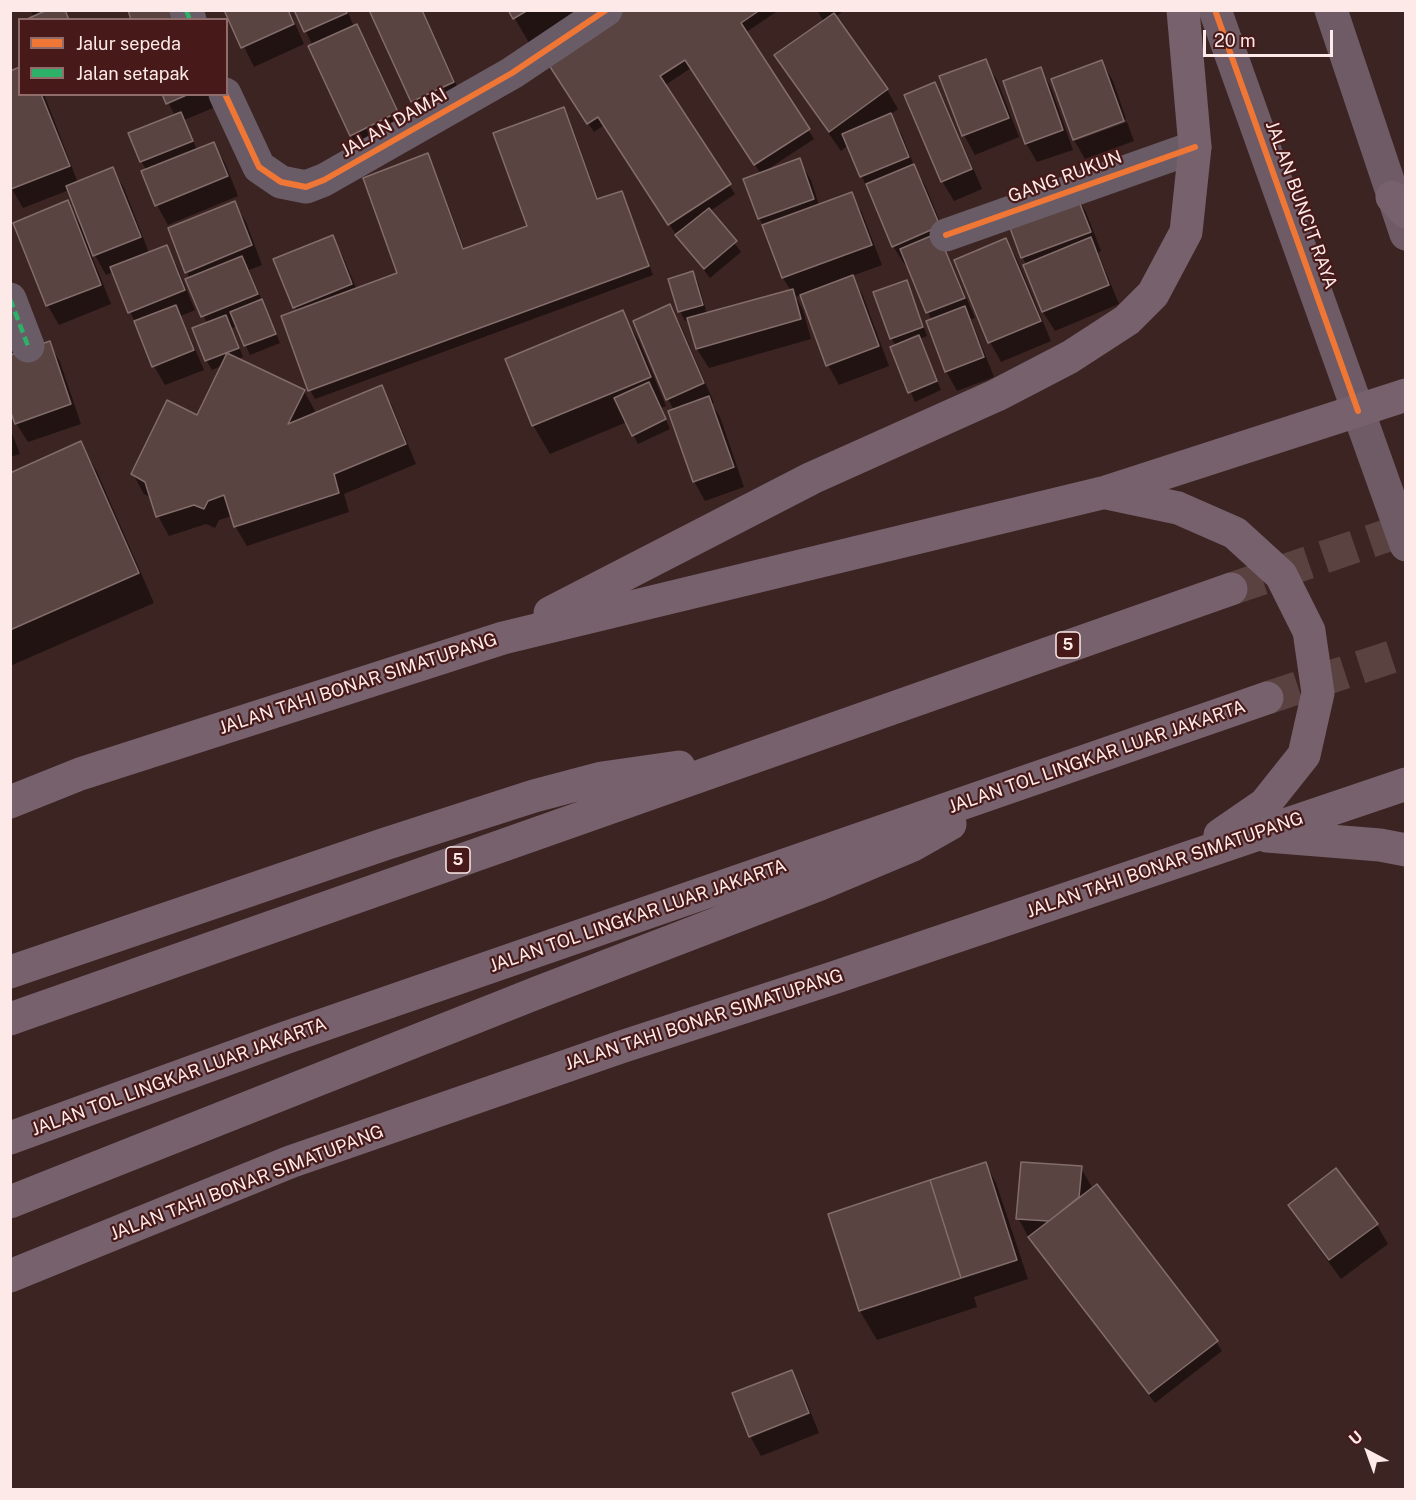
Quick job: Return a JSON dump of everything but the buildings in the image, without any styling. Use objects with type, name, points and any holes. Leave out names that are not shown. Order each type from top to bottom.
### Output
[{"type":"highway","points":[[503,638],[812,477],[997,395],[1070,357],[1127,320],[1153,294],[1186,232],[1195,147],[1184,10]]},
{"type":"highway","name":"JALAN TAHI BONAR SIMATUPANG","points":[[10,802],[80,774],[503,638],[1106,492],[1406,396]]},
{"type":"highway","points":[[1106,492],[1178,508],[1235,532],[1281,575],[1309,631],[1318,693],[1304,755],[1265,804],[1189,856]]},
{"type":"highway","name":"5","points":[[10,1018],[753,755],[1232,589]]},
{"type":"highway","name":"JALAN TOL LINGKAR LUAR JAKARTA","points":[[10,1138],[282,1039],[1267,698]]},
{"type":"highway","points":[[10,972],[408,836],[534,796],[602,778],[753,755]]},
{"type":"highway","points":[[10,1202],[528,996],[876,861],[912,845],[1030,780]]},
{"type":"highway","name":"JALAN TAHI BONAR SIMATUPANG","points":[[10,1276],[290,1162],[621,1047],[830,979],[1406,784]]},
{"type":"highway","points":[[1255,835],[1380,845],[1406,850]]},
{"type":"main road","name":"JALAN BUNCIT RAYA","points":[[1215,10],[1406,545]]},
{"type":"main road","points":[[1331,10],[1399,204],[1406,234]]},
{"type":"street","name":"JALAN DAMAI","points":[[226,96],[259,167],[281,182],[306,187],[324,180],[512,73],[606,10]]},
{"type":"street","name":"GANG RUKUN","points":[[946,235],[1195,147]]},
{"type":"street","points":[[10,299],[28,346]]},
{"type":"tunnel","points":[[1231,589],[1406,529]]},
{"type":"tunnel","points":[[1267,698],[1406,652]]},
{"type":"marked path","points":[[186,10],[189,18]]},
{"type":"marked path","points":[[10,299],[28,346]]},
{"type":"cycle path","points":[[226,96],[259,167],[281,182],[306,187],[324,180],[512,73],[606,10]]},
{"type":"cycle path","points":[[1215,10],[1358,411]]},
{"type":"cycle path","points":[[946,235],[1195,147]]}]
